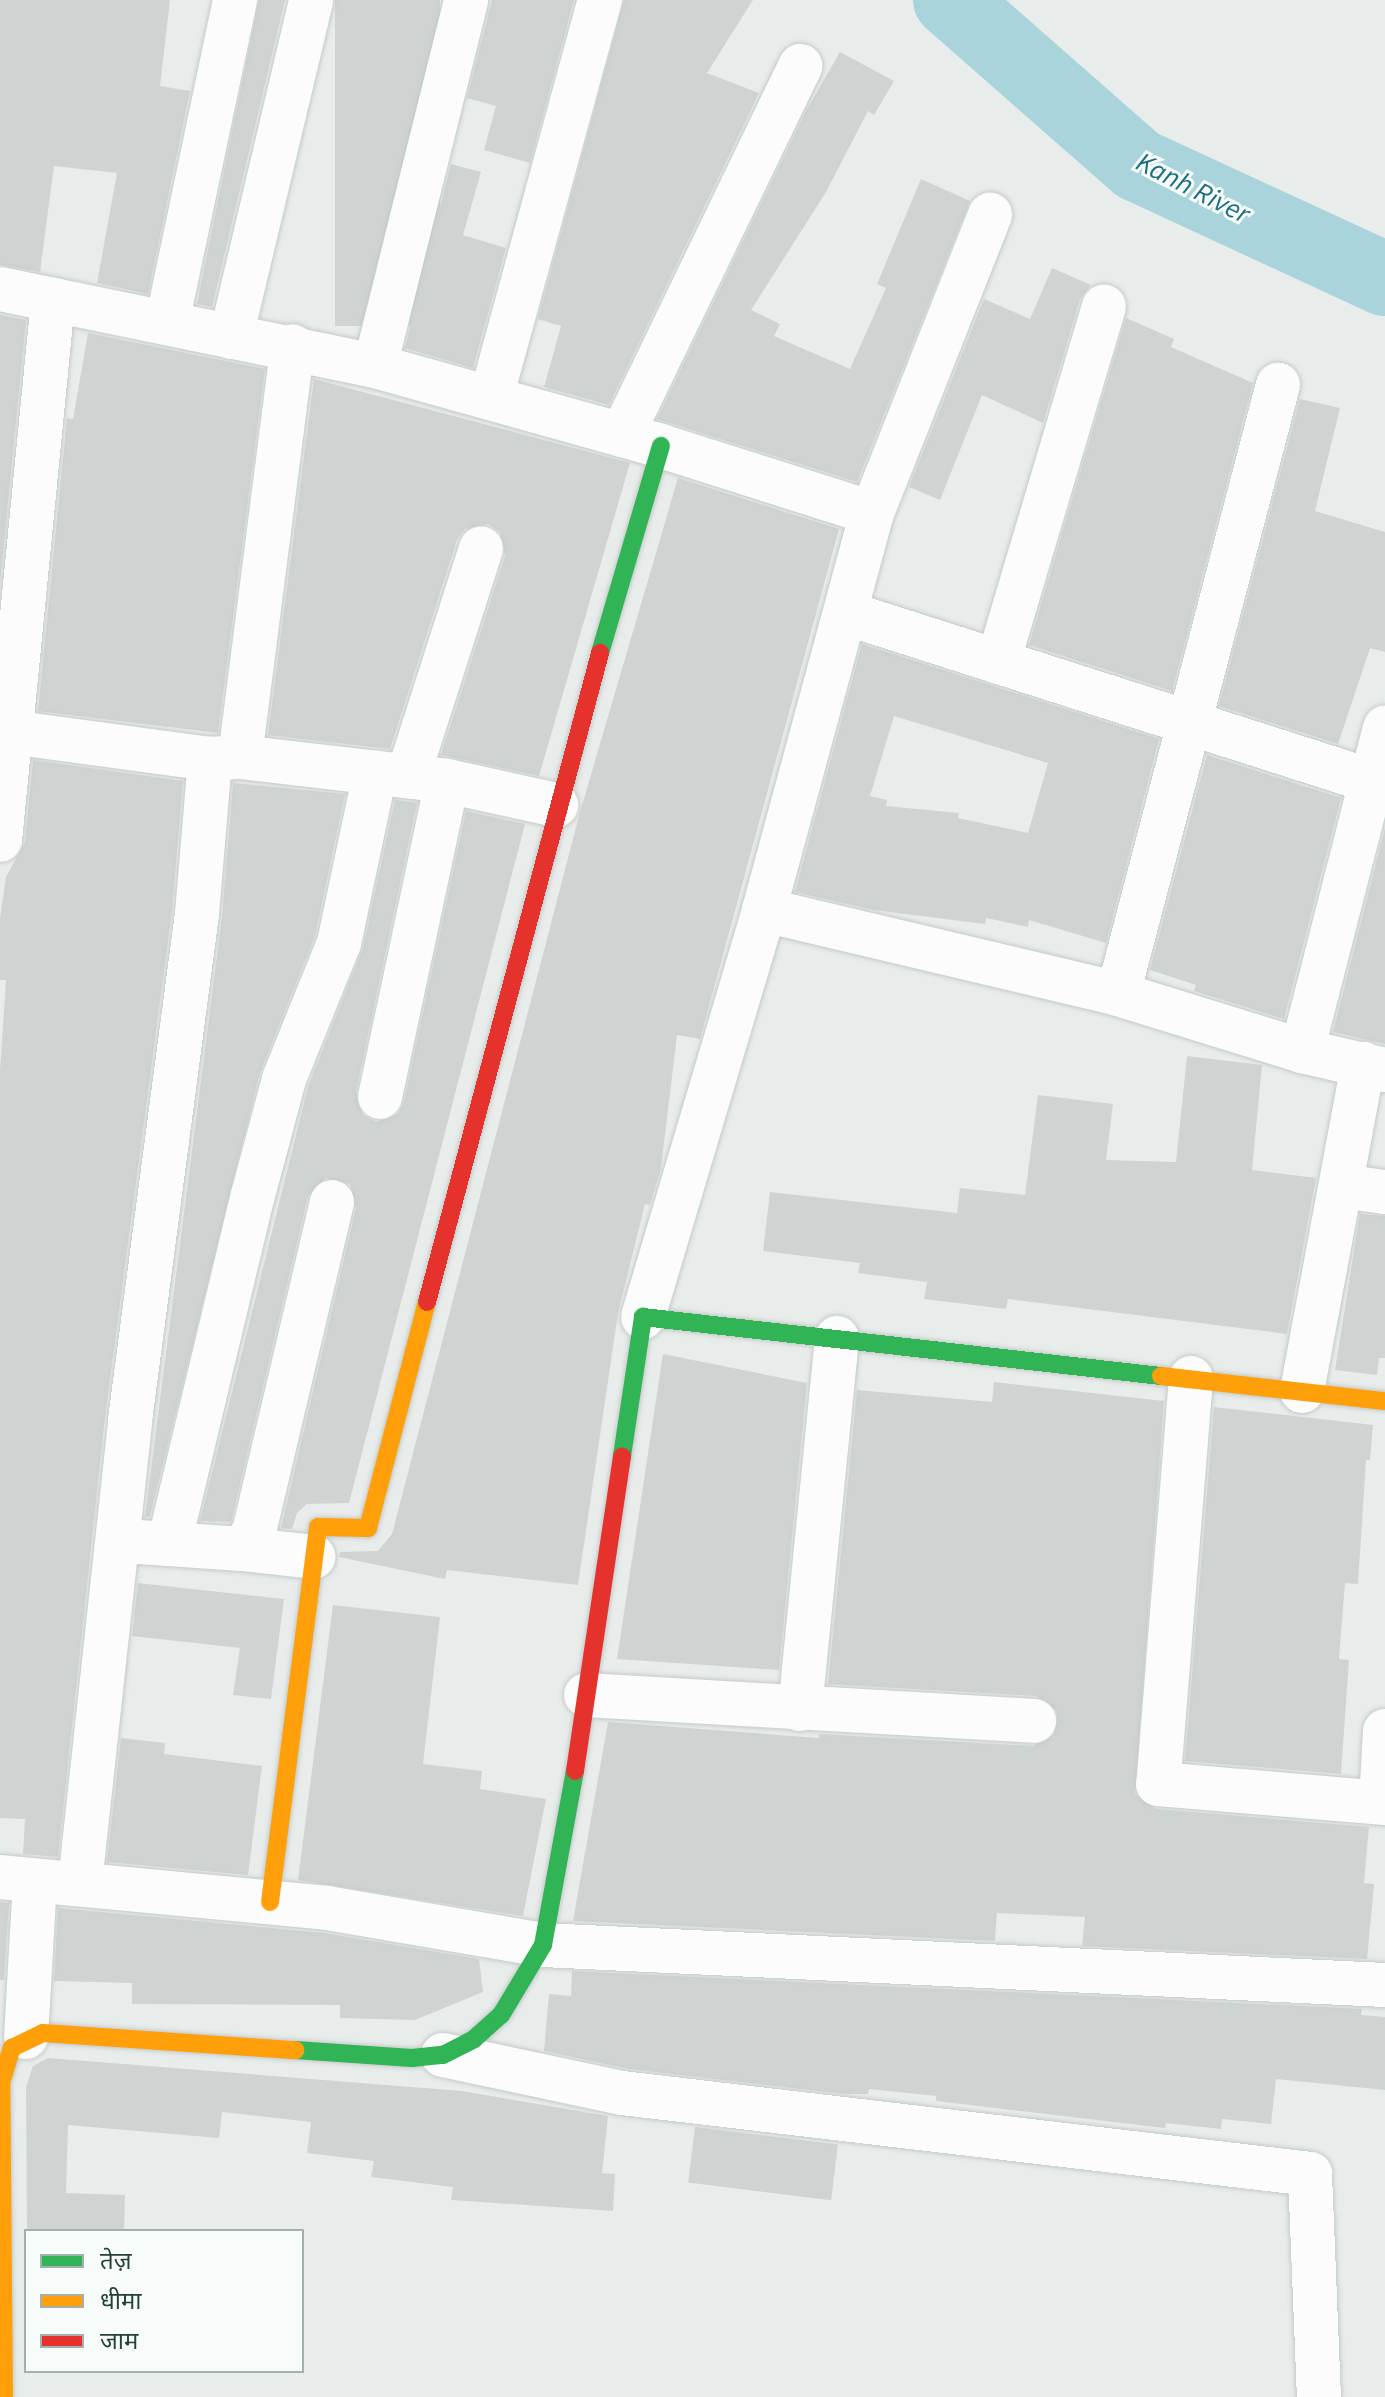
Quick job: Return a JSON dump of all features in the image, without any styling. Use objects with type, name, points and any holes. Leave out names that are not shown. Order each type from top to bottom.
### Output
[{"type":"street","points":[[167,323],[235,0]]},
{"type":"street","points":[[231,337],[311,0]]},
{"type":"street","points":[[375,366],[466,0]]},
{"type":"street","points":[[491,398],[600,0]]},
{"type":"street","points":[[270,1902],[318,1527],[368,1528],[556,805],[642,441],[800,66]]},
{"type":"street","points":[[443,2055],[474,2039],[501,2015],[543,1945],[586,1695],[643,1317],[764,910],[872,513],[990,215]]},
{"type":"street","points":[[0,289],[231,337],[293,346],[375,366],[642,441],[872,513]]},
{"type":"street","points":[[0,840],[53,300]]},
{"type":"street","points":[[998,662],[1104,306]]},
{"type":"street","points":[[80,1883],[172,1080],[293,346]]},
{"type":"street","points":[[1118,994],[1278,385]]},
{"type":"street","points":[[169,1544],[284,1079],[410,776],[481,548]]},
{"type":"street","points":[[846,613],[1371,781]]},
{"type":"street","points":[[1302,1051],[1385,727]]},
{"type":"street","points":[[10,732],[410,776],[556,805]]},
{"type":"street","points":[[380,1097],[410,776]]},
{"type":"street","points":[[764,910],[1118,994],[1302,1051],[1374,1067],[1341,1186],[1302,1391]]},
{"type":"street","points":[[1341,1186],[1385,1192]]},
{"type":"street","points":[[242,1549],[259,1521],[332,1202]]},
{"type":"street","points":[[643,1317],[1385,1401]]},
{"type":"street","points":[[800,1709],[837,1338]]},
{"type":"street","points":[[1191,1378],[1158,1784],[1383,1803],[1385,1731]]},
{"type":"street","points":[[117,1540],[314,1557]]},
{"type":"street","points":[[586,1695],[1034,1721]]},
{"type":"street","points":[[4,2397],[10,2055],[18,1879],[270,1902],[543,1945],[1385,1985]]},
{"type":"street","points":[[10,2055],[43,2033],[412,2058],[443,2055],[622,2093],[1310,2174],[1319,2397]]},
{"type":"building","points":[[0,0],[170,0],[160,86],[190,91],[148,294],[97,283],[117,173],[54,166],[40,272],[0,265]]},
{"type":"building","points":[[259,0],[285,0],[212,307],[197,304]]},
{"type":"building","points":[[335,0],[440,0],[440,326],[335,326]]},
{"type":"building","points":[[492,0],[574,0],[530,163],[484,150],[496,106],[467,98]]},
{"type":"building","points":[[624,0],[753,0],[707,73],[759,93],[609,405],[544,387],[561,326],[538,319]]},
{"type":"building","points":[[840,52],[894,81],[874,115],[868,111],[826,192],[751,310],[780,324],[774,336],[850,369],[886,288],[877,284],[921,179],[970,201],[857,482],[657,419],[806,111]]},
{"type":"building","points":[[451,164],[481,172],[463,235],[506,248],[473,368],[405,348]]},
{"type":"building","points":[[1052,268],[1091,285],[1080,299],[1043,423],[982,395],[940,500],[909,487],[984,299],[1030,319]]},
{"type":"building","points":[[0,315],[26,320],[0,584]]},
{"type":"building","points":[[1126,318],[1174,339],[1171,347],[1253,383],[1172,691],[1029,645]]},
{"type":"building","points":[[88,333],[265,369],[218,733],[38,711],[67,418],[73,419]]},
{"type":"building","points":[[314,379],[630,463],[539,776],[441,755],[505,556],[500,532],[488,524],[465,529],[457,540],[390,749],[268,735]]},
{"type":"building","points":[[1300,399],[1340,408],[1315,511],[1385,532],[1385,652],[1370,648],[1338,744],[1219,706]]},
{"type":"building","points":[[678,478],[839,529],[700,1039],[677,1035],[661,1168],[650,1205],[645,1204],[618,1313],[578,1585],[447,1570],[445,1579],[339,1557],[340,1552],[378,1551],[392,1534],[580,812]]},
{"type":"building","points":[[862,644],[1159,739],[1106,943],[1029,920],[1028,927],[986,918],[985,924],[873,910],[795,892]],"holes":[[[894,716],[1048,763],[1028,833],[958,818],[959,813],[886,806],[887,800],[870,796]]]},
{"type":"building","points":[[1207,755],[1341,798],[1284,1019],[1194,991],[1196,985],[1150,970]]},
{"type":"building","points":[[33,760],[183,781],[172,911],[105,1417],[58,1857],[23,1854],[25,1819],[0,1818],[0,1070],[6,980],[0,980],[0,918],[6,877],[25,842]]},
{"type":"building","points":[[233,783],[345,794],[315,936],[260,1073],[150,1516],[145,1517],[222,917]]},
{"type":"building","points":[[395,800],[417,803],[356,1092],[363,1115],[376,1122],[398,1114],[404,1102],[466,811],[525,824],[349,1503],[307,1504],[297,1513],[292,1529],[281,1528],[356,1208],[350,1184],[326,1178],[308,1196],[231,1522],[200,1521],[308,1087],[363,948]]},
{"type":"building","points":[[1385,828],[1385,1044],[1333,1032]]},
{"type":"building","points":[[1187,1056],[1262,1065],[1252,1170],[1316,1178],[1287,1334],[1008,1299],[1006,1309],[924,1299],[927,1282],[858,1273],[860,1263],[763,1251],[770,1192],[957,1213],[960,1188],[1025,1195],[1038,1095],[1113,1104],[1106,1160],[1176,1162]]},
{"type":"building","points":[[1360,1214],[1385,1216],[1385,1358],[1379,1358],[1377,1375],[1335,1370]]},
{"type":"building","points":[[663,1354],[807,1383],[779,1670],[617,1659]]},
{"type":"building","points":[[994,1382],[1164,1401],[1135,1794],[1156,1809],[1369,1827],[1364,1883],[1374,1884],[1367,1959],[1082,1946],[1085,1917],[997,1913],[995,1941],[573,1921],[608,1722],[819,1738],[819,1734],[1033,1746],[1054,1735],[1057,1711],[1036,1696],[828,1684],[857,1390],[992,1402]]},
{"type":"building","points":[[1214,1407],[1373,1425],[1370,1460],[1366,1460],[1358,1584],[1345,1583],[1339,1659],[1349,1660],[1341,1774],[1185,1761]]},
{"type":"building","points":[[138,1583],[284,1599],[271,1699],[233,1695],[240,1648],[132,1636]]},
{"type":"building","points":[[333,1605],[440,1617],[423,1764],[482,1771],[480,1789],[546,1799],[523,1916],[298,1880]]},
{"type":"building","points":[[121,1738],[165,1743],[164,1754],[262,1766],[248,1875],[107,1862]]},
{"type":"building","points":[[0,1902],[9,1903],[4,1980],[0,1980]]},
{"type":"building","points":[[58,1908],[324,1933],[479,1959],[483,1992],[415,2020],[340,2018],[340,2005],[132,2004],[132,1983],[54,1981]]},
{"type":"building","points":[[572,1971],[1362,2009],[1361,2015],[1385,2017],[1385,2090],[1276,2079],[1271,2124],[1222,2119],[1221,2129],[1166,2123],[1165,2128],[936,2101],[936,2096],[869,2089],[868,2094],[843,2094],[629,2069],[544,2051],[549,1994],[571,1996]]},
{"type":"building","points":[[48,2058],[462,2091],[608,2116],[602,2173],[615,2174],[613,2211],[451,2200],[453,2187],[371,2177],[374,2161],[307,2153],[311,2122],[222,2112],[219,2138],[68,2125],[66,2193],[125,2195],[124,2229],[27,2229],[26,2087],[33,2066]]},
{"type":"building","points":[[695,2127],[838,2145],[831,2200],[688,2183]]},
{"type":"waterway","name":"Kanh River","points":[[950,0],[1138,165],[1385,279]]},
{"type":"traffic: fast","points":[[600,653],[661,446]]},
{"type":"traffic: fast","points":[[622,1456],[643,1317],[1161,1376]]},
{"type":"traffic: fast","points":[[295,2050],[412,2058],[443,2055],[474,2039],[501,2015],[543,1945],[575,1771]]},
{"type":"traffic: slow","points":[[270,1902],[318,1527],[368,1528],[427,1302]]},
{"type":"traffic: slow","points":[[1161,1376],[1385,1401]]},
{"type":"traffic: slow","points":[[4,2397],[1,2083],[12,2048],[43,2033],[295,2050]]},
{"type":"traffic: jam","points":[[427,1302],[600,653]]},
{"type":"traffic: jam","points":[[575,1771],[622,1456]]}]
